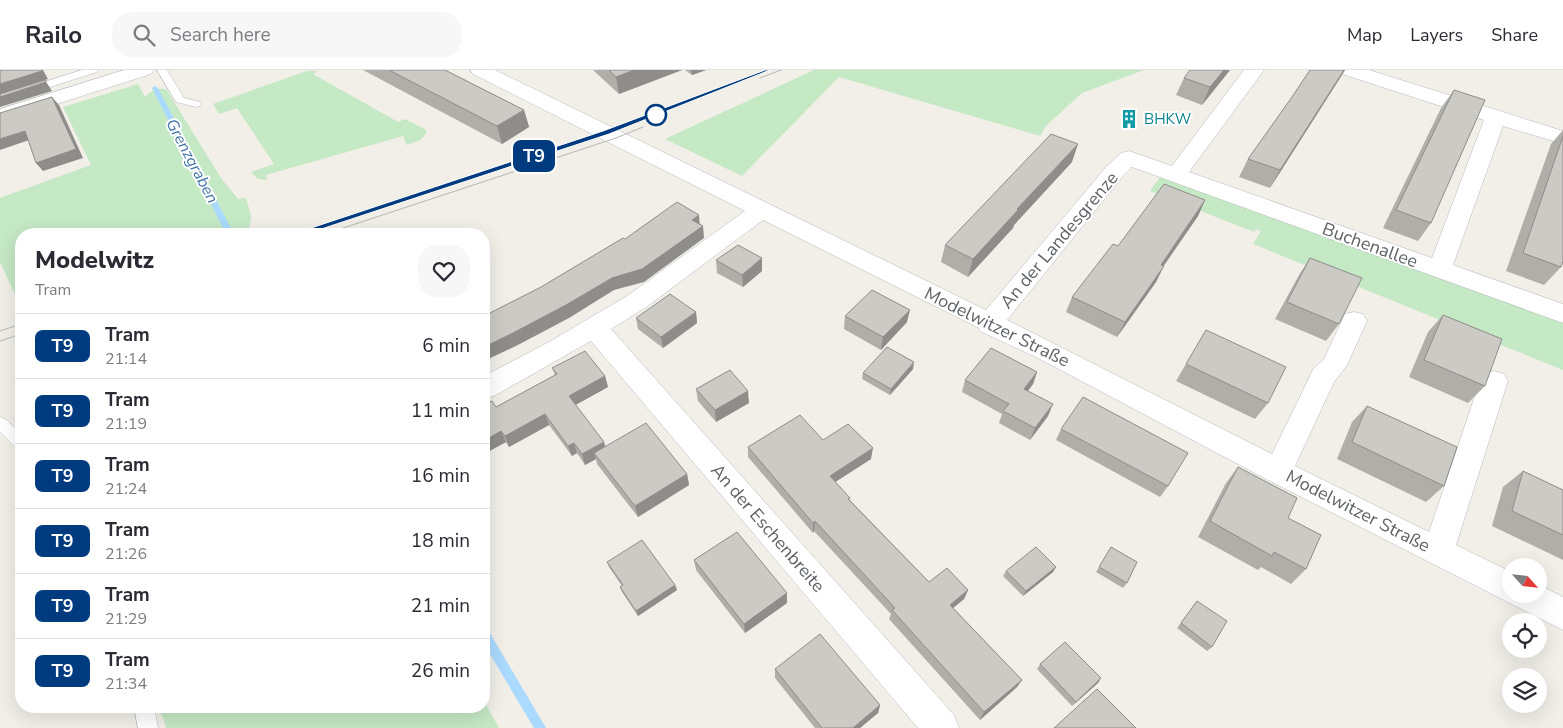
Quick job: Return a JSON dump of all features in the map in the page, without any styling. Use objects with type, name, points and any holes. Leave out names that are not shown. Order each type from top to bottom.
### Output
[{"type":"street","points":[[0,116],[112,75],[144,70]]},
{"type":"street","name":"Modelwitzer Straße","points":[[480,70],[989,324],[1045,350],[1278,471],[1502,584]]},
{"type":"street","points":[[1176,176],[1254,70]]},
{"type":"street","points":[[1349,70],[1563,138]]},
{"type":"street","points":[[1439,270],[1461,215],[1496,116]]},
{"type":"street","name":"An der Landesgrenze","points":[[989,324],[1115,171],[1129,158],[1176,176]]},
{"type":"street","name":"Buchenallee","points":[[1176,176],[1563,314]]},
{"type":"street","points":[[490,385],[595,328],[681,271],[761,210]]},
{"type":"street","points":[[1278,471],[1323,376],[1334,365],[1354,321]]},
{"type":"street","name":"An der Eschenbreite","points":[[595,328],[941,728]]},
{"type":"street","points":[[1438,552],[1494,380]]},
{"type":"street","points":[[1541,603],[1563,614]]},
{"type":"lane","points":[[0,100],[93,70]]},
{"type":"lane","points":[[162,70],[180,100],[196,104]]},
{"type":"lane","points":[[0,423],[15,437]]},
{"type":"lane","points":[[145,713],[148,728]]},
{"type":"green space","points":[[814,70],[1144,70],[1082,93],[1046,126],[1040,136],[839,77],[742,176],[665,139]]},
{"type":"green space","points":[[307,71],[318,71],[313,74],[398,122],[405,119],[426,130],[426,134],[420,140],[407,145],[403,136],[266,175],[267,180],[258,179],[251,172],[274,164],[237,108],[219,114],[213,104]]},
{"type":"green space","points":[[138,84],[145,97],[155,90],[166,89],[221,178],[238,199],[246,198],[251,216],[249,228],[15,228],[15,295],[0,262],[0,198],[91,165],[63,107]]},
{"type":"green space","points":[[1160,177],[1563,322],[1563,370],[1253,244],[1261,231],[1256,229],[1254,232],[1150,191]]},
{"type":"green space","points":[[490,712],[499,728],[166,728],[161,713]]},
{"type":"building","points":[[0,70],[41,70],[42,71],[0,84]]},
{"type":"building","points":[[389,70],[445,70],[524,110],[497,126]]},
{"type":"building","points":[[609,70],[634,70],[616,77]]},
{"type":"building","points":[[1190,70],[1224,70],[1210,87],[1184,78]]},
{"type":"building","points":[[1310,70],[1344,70],[1280,170],[1248,159],[1292,97]]},
{"type":"building","points":[[45,80],[46,82],[0,97],[0,94]]},
{"type":"building","points":[[1454,90],[1485,100],[1431,223],[1396,210]]},
{"type":"building","points":[[52,97],[76,149],[36,163],[25,131],[0,139],[0,113]]},
{"type":"building","points":[[1051,134],[1078,144],[973,259],[945,245]]},
{"type":"building","points":[[1563,136],[1563,261],[1561,267],[1523,253]]},
{"type":"building","points":[[1164,184],[1205,200],[1161,265],[1164,266],[1125,322],[1072,297],[1113,244],[1118,246]]},
{"type":"building","points":[[677,202],[699,215],[692,220],[703,226],[642,269],[612,278],[566,305],[490,344],[490,313],[541,287],[623,238],[625,239]]},
{"type":"building","points":[[738,245],[762,258],[742,275],[716,260]]},
{"type":"building","points":[[1310,258],[1362,278],[1339,324],[1287,302]]},
{"type":"building","points":[[872,290],[910,310],[883,337],[845,316]]},
{"type":"building","points":[[670,294],[696,312],[661,337],[636,318]]},
{"type":"building","points":[[1443,315],[1502,339],[1485,386],[1424,360]]},
{"type":"building","points":[[1206,330],[1286,367],[1268,403],[1186,364]]},
{"type":"building","points":[[887,347],[914,362],[891,389],[863,373]]},
{"type":"building","points":[[991,348],[1037,372],[1024,389],[1053,404],[1035,428],[1003,411],[1009,404],[965,380]]},
{"type":"building","points":[[585,351],[605,376],[569,396],[604,442],[582,454],[574,443],[568,446],[545,414],[505,436],[501,431],[490,437],[490,402],[492,401],[496,407],[557,374],[552,368]]},
{"type":"building","points":[[730,370],[748,391],[715,410],[696,389]]},
{"type":"building","points":[[1083,397],[1188,453],[1168,486],[1061,429]]},
{"type":"building","points":[[1367,406],[1457,447],[1444,486],[1352,442]]},
{"type":"building","points":[[800,415],[823,440],[848,424],[873,448],[830,476],[850,498],[848,499],[929,582],[947,568],[968,590],[950,605],[1022,680],[984,712],[892,610],[895,608],[815,521],[813,523],[748,447]]},
{"type":"building","points":[[646,423],[687,474],[635,506],[594,453]]},
{"type":"building","points":[[1238,467],[1297,498],[1288,518],[1321,535],[1306,569],[1274,552],[1272,556],[1210,521]]},
{"type":"building","points":[[1523,471],[1563,490],[1563,535],[1512,511]]},
{"type":"building","points":[[737,532],[787,593],[744,624],[694,560]]},
{"type":"building","points":[[642,540],[675,585],[636,611],[620,587],[623,585],[607,562]]},
{"type":"building","points":[[1036,547],[1056,567],[1026,591],[1006,571]]},
{"type":"building","points":[[1111,547],[1137,562],[1127,583],[1099,567]]},
{"type":"building","points":[[1197,601],[1227,621],[1212,647],[1181,623]]},
{"type":"building","points":[[820,634],[880,705],[853,728],[822,728],[775,669]]},
{"type":"building","points":[[1065,642],[1101,678],[1076,702],[1040,664]]},
{"type":"building","points":[[1097,689],[1136,728],[1054,728]]},
{"type":"waterway","name":"Grenzgraben","points":[[155,88],[227,228]]},
{"type":"waterway","name":"Grenzgraben","points":[[490,644],[540,728]]},
{"type":"tram line","points":[[316,228],[606,133],[767,70]]},
{"type":"tram line","name":"T9","points":[[316,228],[606,133],[767,70]]},
{"type":"tram line","points":[[760,78],[781,70]]},
{"type":"tram line","points":[[343,228],[616,138],[643,127]]},
{"type":"tram line","points":[[0,331],[15,326]]},
{"type":"tram line","points":[[0,341],[15,336]]},
{"type":"place","name":"BHKW","points":[[1129,119]]}]
